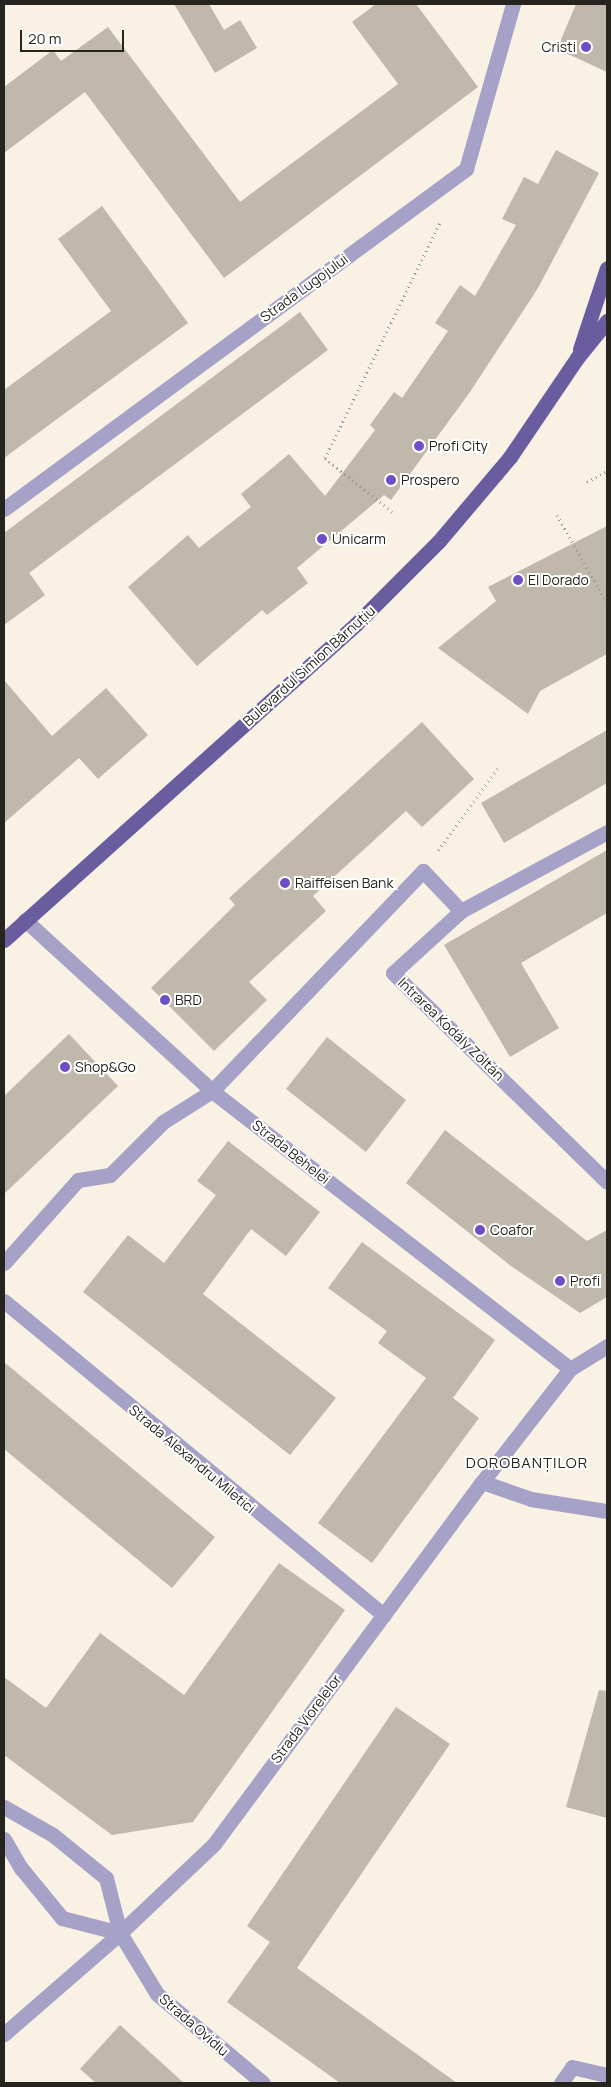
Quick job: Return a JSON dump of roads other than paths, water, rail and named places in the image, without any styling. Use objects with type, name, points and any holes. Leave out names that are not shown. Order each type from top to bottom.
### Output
[{"type":"main road","name":"Bulevardul Simion Bărnuțiu","points":[[577,358],[607,268]]},
{"type":"main road","name":"Bulevardul Simion Bărnuțiu","points":[[4,940],[356,624],[439,541],[510,457],[577,358],[607,321]]},
{"type":"street","name":"Strada Lugojului","points":[[4,508],[466,169],[513,4]]},
{"type":"street","name":"Intrarea Kodály Zoltán","points":[[607,832],[461,910],[393,973],[607,1182]]},
{"type":"street","points":[[4,1263],[78,1180],[110,1175],[163,1122],[212,1091],[423,870],[461,910]]},
{"type":"street","name":"Strada Behelei","points":[[25,920],[212,1091],[570,1369]]},
{"type":"street","name":"Strada Alexandru Miletici","points":[[4,1300],[384,1615]]},
{"type":"street","points":[[570,1369],[607,1346]]},
{"type":"street","name":"Strada Viorelelor","points":[[4,2034],[120,1933],[214,1844],[482,1482],[570,1369]]},
{"type":"street","points":[[482,1482],[531,1498],[607,1511]]},
{"type":"street","name":"Strada Ovidiu","points":[[4,1807],[53,1835],[106,1878],[120,1933],[157,1994],[262,2083]]},
{"type":"street","points":[[4,1839],[21,1868],[62,1918],[120,1933]]},
{"type":"street","points":[[561,2083],[572,2067],[607,2075]]},
{"type":"place","name":"Cristi","points":[[586,47]]},
{"type":"place","name":"Profi City","points":[[419,446]]},
{"type":"place","name":"Prospero","points":[[391,480]]},
{"type":"place","name":"Unicarm","points":[[322,539]]},
{"type":"place","name":"El Dorado","points":[[518,580]]},
{"type":"place","name":"Raiffeisen Bank","points":[[285,883]]},
{"type":"place","name":"BRD","points":[[165,1000]]},
{"type":"place","name":"Shop&Go","points":[[65,1067]]},
{"type":"place","name":"Coafor","points":[[480,1230]]},
{"type":"place","name":"Profi","points":[[560,1281]]},
{"type":"district","name":"DOROBANȚILOR","points":[[527,1463]]}]
